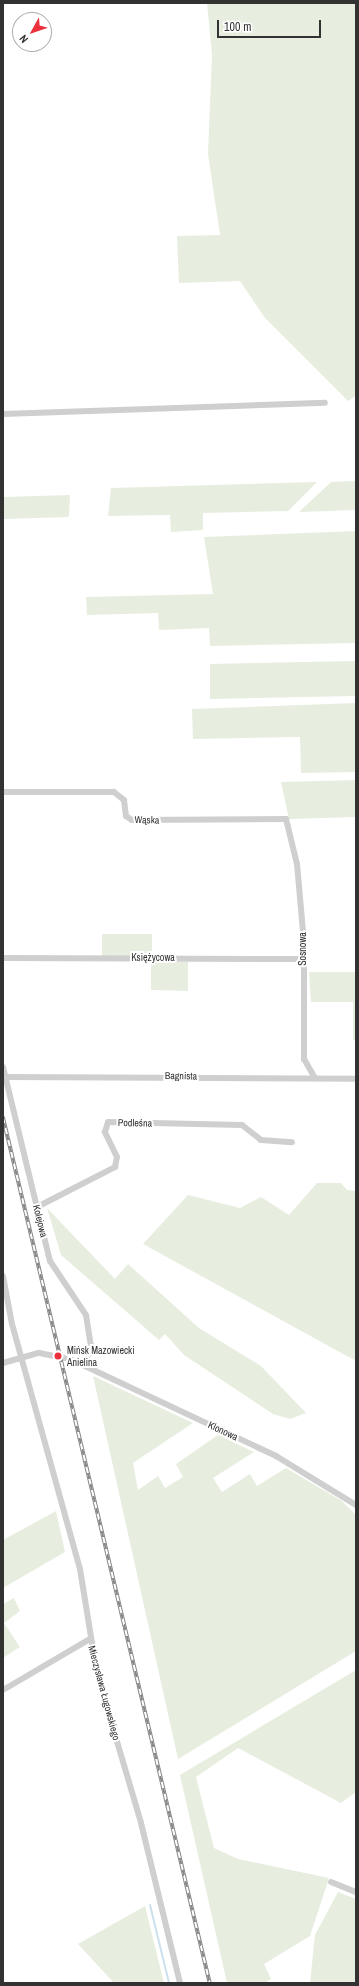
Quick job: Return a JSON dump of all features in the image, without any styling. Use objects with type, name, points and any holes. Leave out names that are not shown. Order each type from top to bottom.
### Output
[{"type":"street","points":[[3,414],[325,403]]},
{"type":"street","name":"Wąska","points":[[3,792],[114,792],[124,800],[126,816],[132,820],[286,820]]},
{"type":"street","name":"Sosnowa","points":[[286,820],[297,864],[304,942],[302,959],[304,1059],[315,1078]]},
{"type":"street","name":"Księżycowa","points":[[3,958],[302,959]]},
{"type":"street","name":"Kolejowa","points":[[3,1067],[37,1207],[54,1269],[86,1315],[91,1345],[85,1365]]},
{"type":"street","name":"Bagnista","points":[[6,1077],[356,1079]]},
{"type":"street","name":"Podleśna","points":[[37,1207],[109,1172],[117,1162],[104,1132],[108,1122],[242,1124],[261,1140],[292,1142]]},
{"type":"street","name":"Mieczysława Ługowskiego","points":[[3,1276],[22,1356],[80,1569],[90,1639],[141,1823],[180,1983]]},
{"type":"street","name":"Klonowa","points":[[3,1362],[22,1356],[58,1355],[85,1365],[276,1456],[356,1504]]},
{"type":"street","points":[[3,1690],[90,1639]]},
{"type":"street","points":[[331,1882],[356,1892]]},
{"type":"shaded area","points":[[207,3],[356,3],[356,396],[348,401],[265,318],[240,281],[179,283],[177,236],[220,235],[208,154],[212,55]]},
{"type":"shaded area","points":[[356,481],[356,510],[299,512],[331,482]]},
{"type":"shaded area","points":[[317,482],[288,511],[203,513],[203,530],[171,532],[170,515],[108,516],[111,488]]},
{"type":"shaded area","points":[[70,495],[69,517],[3,519],[3,497]]},
{"type":"shaded area","points":[[356,531],[356,643],[210,646],[209,628],[159,630],[158,613],[87,615],[86,597],[213,594],[204,537]]},
{"type":"shaded area","points":[[356,661],[356,696],[210,699],[210,664]]},
{"type":"shaded area","points":[[356,703],[356,772],[301,773],[300,737],[193,739],[192,709]]},
{"type":"shaded area","points":[[356,780],[356,817],[289,819],[281,782]]},
{"type":"shaded area","points":[[102,934],[152,934],[152,956],[102,956]]},
{"type":"shaded area","points":[[151,962],[188,962],[188,991],[151,990]]},
{"type":"shaded area","points":[[309,972],[356,972],[356,1040],[353,1040],[353,1002],[311,1002]]},
{"type":"shaded area","points":[[317,1183],[341,1183],[347,1190],[356,1191],[356,1361],[143,1244],[188,1195],[240,1208],[261,1197],[289,1215]]},
{"type":"shaded area","points":[[47,1208],[115,1279],[128,1264],[199,1328],[261,1366],[306,1413],[290,1419],[273,1414],[184,1355],[165,1334],[159,1340],[61,1255]]},
{"type":"shaded area","points":[[93,1376],[193,1423],[133,1463],[138,1490],[158,1476],[165,1488],[183,1477],[176,1464],[218,1435],[254,1452],[213,1478],[222,1492],[250,1474],[257,1486],[286,1468],[342,1501],[356,1515],[356,1651],[178,1759]]},
{"type":"shaded area","points":[[56,1511],[65,1552],[3,1588],[3,1540]]},
{"type":"shaded area","points":[[14,1598],[20,1611],[4,1623],[20,1647],[3,1658],[3,1604]]},
{"type":"shaded area","points":[[356,1670],[356,1792],[341,1803],[238,1748],[196,1777],[214,1848],[238,1859],[329,1878],[310,1936],[264,1964],[271,1979],[265,1983],[227,1983],[180,1775]]},
{"type":"shaded area","points":[[338,1892],[356,1899],[356,1983],[310,1983],[315,1935]]},
{"type":"shaded area","points":[[145,1906],[164,1983],[114,1983],[78,1944]]},
{"type":"waterway","points":[[150,1905],[169,1983]]},
{"type":"railway","points":[[3,1117],[210,1983]]},
{"type":"place","name":"Mińsk Mazowiecki Anielina","points":[[58,1356]]}]
